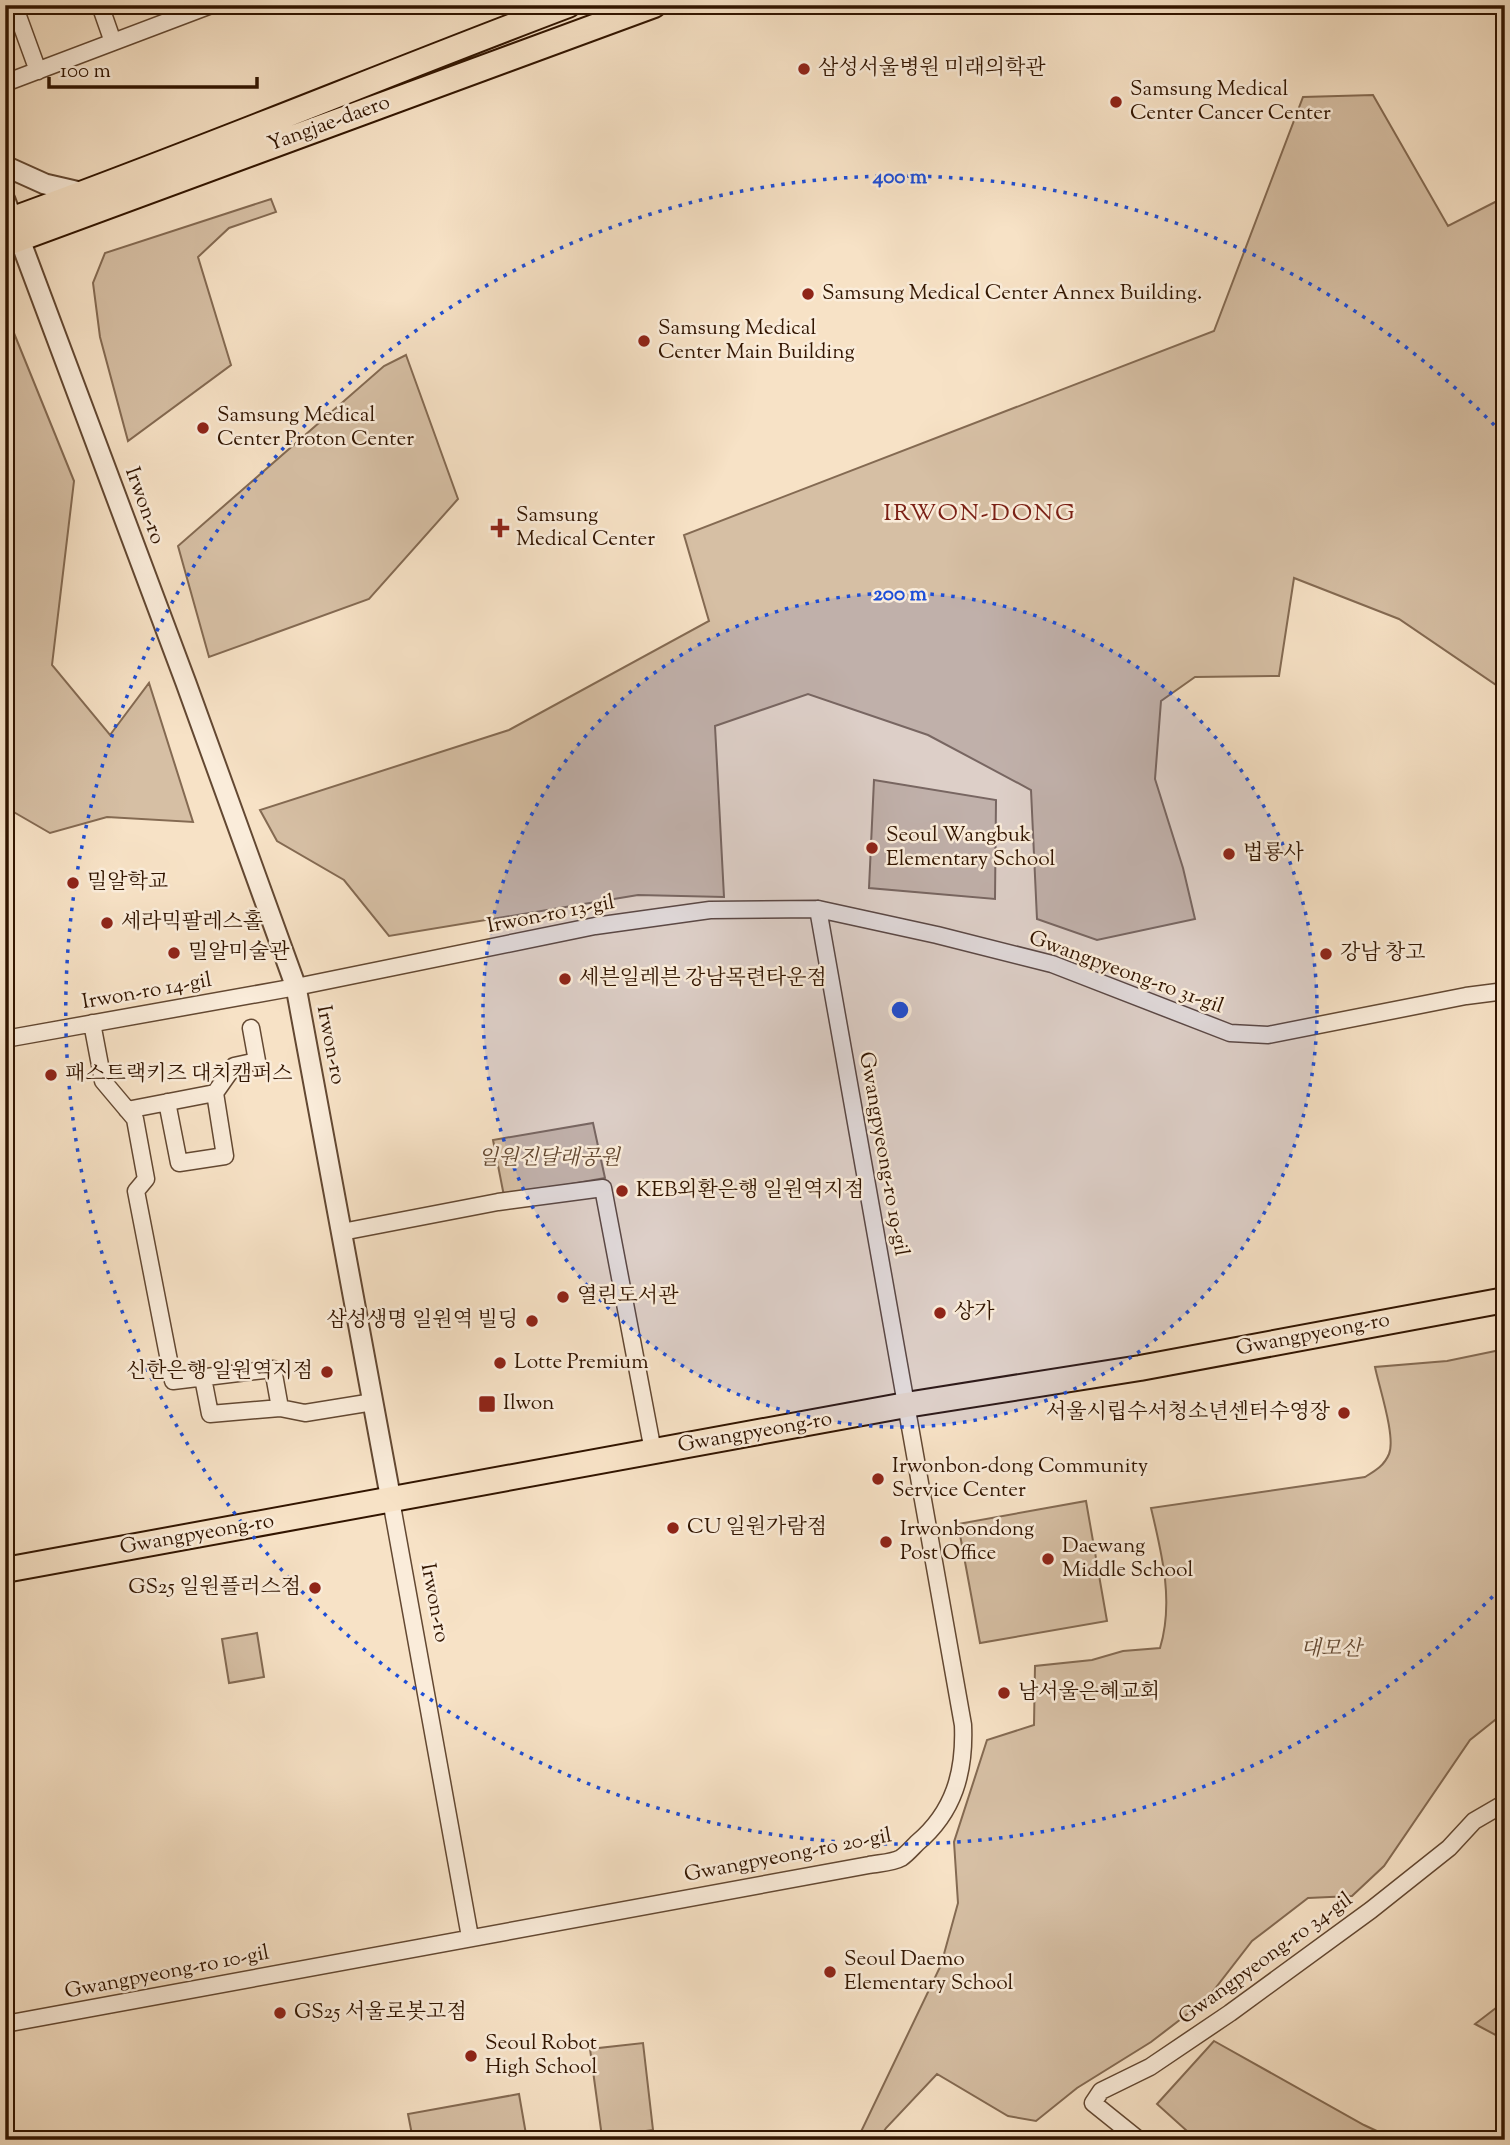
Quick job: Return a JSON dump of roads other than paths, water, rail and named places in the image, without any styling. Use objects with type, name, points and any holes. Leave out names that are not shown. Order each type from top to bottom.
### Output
[{"type":"main road","name":"Yangjae-daero","points":[[10,225],[83,193],[201,150],[568,5]]},
{"type":"main road","name":"Yangjae-daero","points":[[10,225],[654,5]]},
{"type":"main road","name":"Gwangpyeong-ro","points":[[5,1570],[906,1405],[1140,1368],[1505,1300]]},
{"type":"street","points":[[14,5],[38,71]]},
{"type":"street","points":[[100,5],[113,42]]},
{"type":"street","points":[[5,83],[113,42],[186,10],[211,5]]},
{"type":"street","points":[[5,166],[45,184],[83,193]]},
{"type":"street","name":"Irwon-ro","points":[[10,225],[186,682],[296,987],[470,1937]]},
{"type":"street","name":"Irwon-ro 13-gil","points":[[296,987],[608,924],[710,910],[818,909]]},
{"type":"street","name":"Gwangpyeong-ro 31-gil","points":[[818,909],[1052,964],[1230,1033],[1268,1035],[1466,996],[1505,991]]},
{"type":"street","name":"Gwangpyeong-ro 19-gil","points":[[818,909],[906,1405]]},
{"type":"street","name":"Irwon-ro 14-gil","points":[[5,1039],[296,987]]},
{"type":"street","points":[[92,1023],[103,1081],[135,1119],[146,1179],[136,1191],[173,1381],[273,1369],[281,1408]]},
{"type":"street","points":[[167,1102],[179,1163],[225,1156],[215,1093],[234,1066],[257,1061],[251,1028]]},
{"type":"street","points":[[127,1110],[215,1093]]},
{"type":"street","points":[[342,1233],[498,1202],[603,1188],[653,1451]]},
{"type":"street","points":[[203,1378],[210,1414],[281,1408],[305,1412],[373,1402]]},
{"type":"street","name":"Gwangpyeong-ro 20-gil","points":[[337,1962],[899,1859],[937,1825],[952,1800],[960,1779],[964,1753],[963,1726],[906,1405]]},
{"type":"street","name":"Gwangpyeong-ro 34-gil","points":[[1139,2140],[1093,2103],[1101,2091],[1150,2067],[1230,2013],[1371,1910],[1449,1848],[1474,1821],[1505,1803]]},
{"type":"street","name":"Gwangpyeong-ro 10-gil","points":[[5,2024],[337,1962]]},
{"type":"place","name":"삼성서울병원 미래의학관","points":[[804,69]]},
{"type":"place","name":"Samsung Medical Center Cancer Center","points":[[1116,102]]},
{"type":"place","name":"Samsung Medical Center Annex Building.","points":[[808,294]]},
{"type":"place","name":"Samsung Medical Center Main Building","points":[[644,341]]},
{"type":"place","name":"Samsung Medical Center Proton Center","points":[[203,428]]},
{"type":"place","name":"Samsung Medical Center","points":[[500,528]]},
{"type":"place","name":"Seoul Wangbuk Elementary School","points":[[872,848]]},
{"type":"place","name":"법룡사","points":[[1229,854]]},
{"type":"place","name":"밀알학교","points":[[73,883]]},
{"type":"place","name":"세라믹팔레스홀","points":[[107,923]]},
{"type":"place","name":"밀알미술관","points":[[174,953]]},
{"type":"place","name":"강남 창고","points":[[1326,954]]},
{"type":"place","name":"세븐일레븐 강남목련타운점","points":[[565,979]]},
{"type":"place","name":"패스트랙키즈 대치캠퍼스","points":[[51,1075]]},
{"type":"place","name":"KEB외환은행 일원역지점","points":[[622,1191]]},
{"type":"place","name":"열린도서관","points":[[563,1297]]},
{"type":"place","name":"상가","points":[[940,1313]]},
{"type":"place","name":"삼성생명 일원역 빌딩","points":[[532,1321]]},
{"type":"place","name":"Lotte Premium","points":[[500,1363]]},
{"type":"place","name":"신한은행 일원역지점","points":[[327,1372]]},
{"type":"place","name":"Ilwon","points":[[487,1404]]},
{"type":"place","name":"서울시립수서청소년센터수영장","points":[[1344,1413]]},
{"type":"place","name":"Irwonbon-dong Community Service Center","points":[[878,1479]]},
{"type":"place","name":"CU 일원가람점","points":[[673,1528]]},
{"type":"place","name":"Irwonbondong Post Office","points":[[886,1542]]},
{"type":"place","name":"Daewang Middle School","points":[[1048,1559]]},
{"type":"place","name":"GS25 일원플러스점","points":[[315,1588]]},
{"type":"place","name":"남서울은혜교회","points":[[1004,1693]]},
{"type":"place","name":"Seoul Daemo Elementary School","points":[[830,1972]]},
{"type":"place","name":"GS25 서울로봇고점","points":[[280,2013]]},
{"type":"place","name":"Seoul Robot High School","points":[[471,2056]]},
{"type":"district","name":"IRWON-DONG","points":[[980,514]]},
{"type":"park label","name":"일원진달래공원","points":[[549,1159]]},
{"type":"park label","name":"대모산","points":[[1331,1650]]}]
